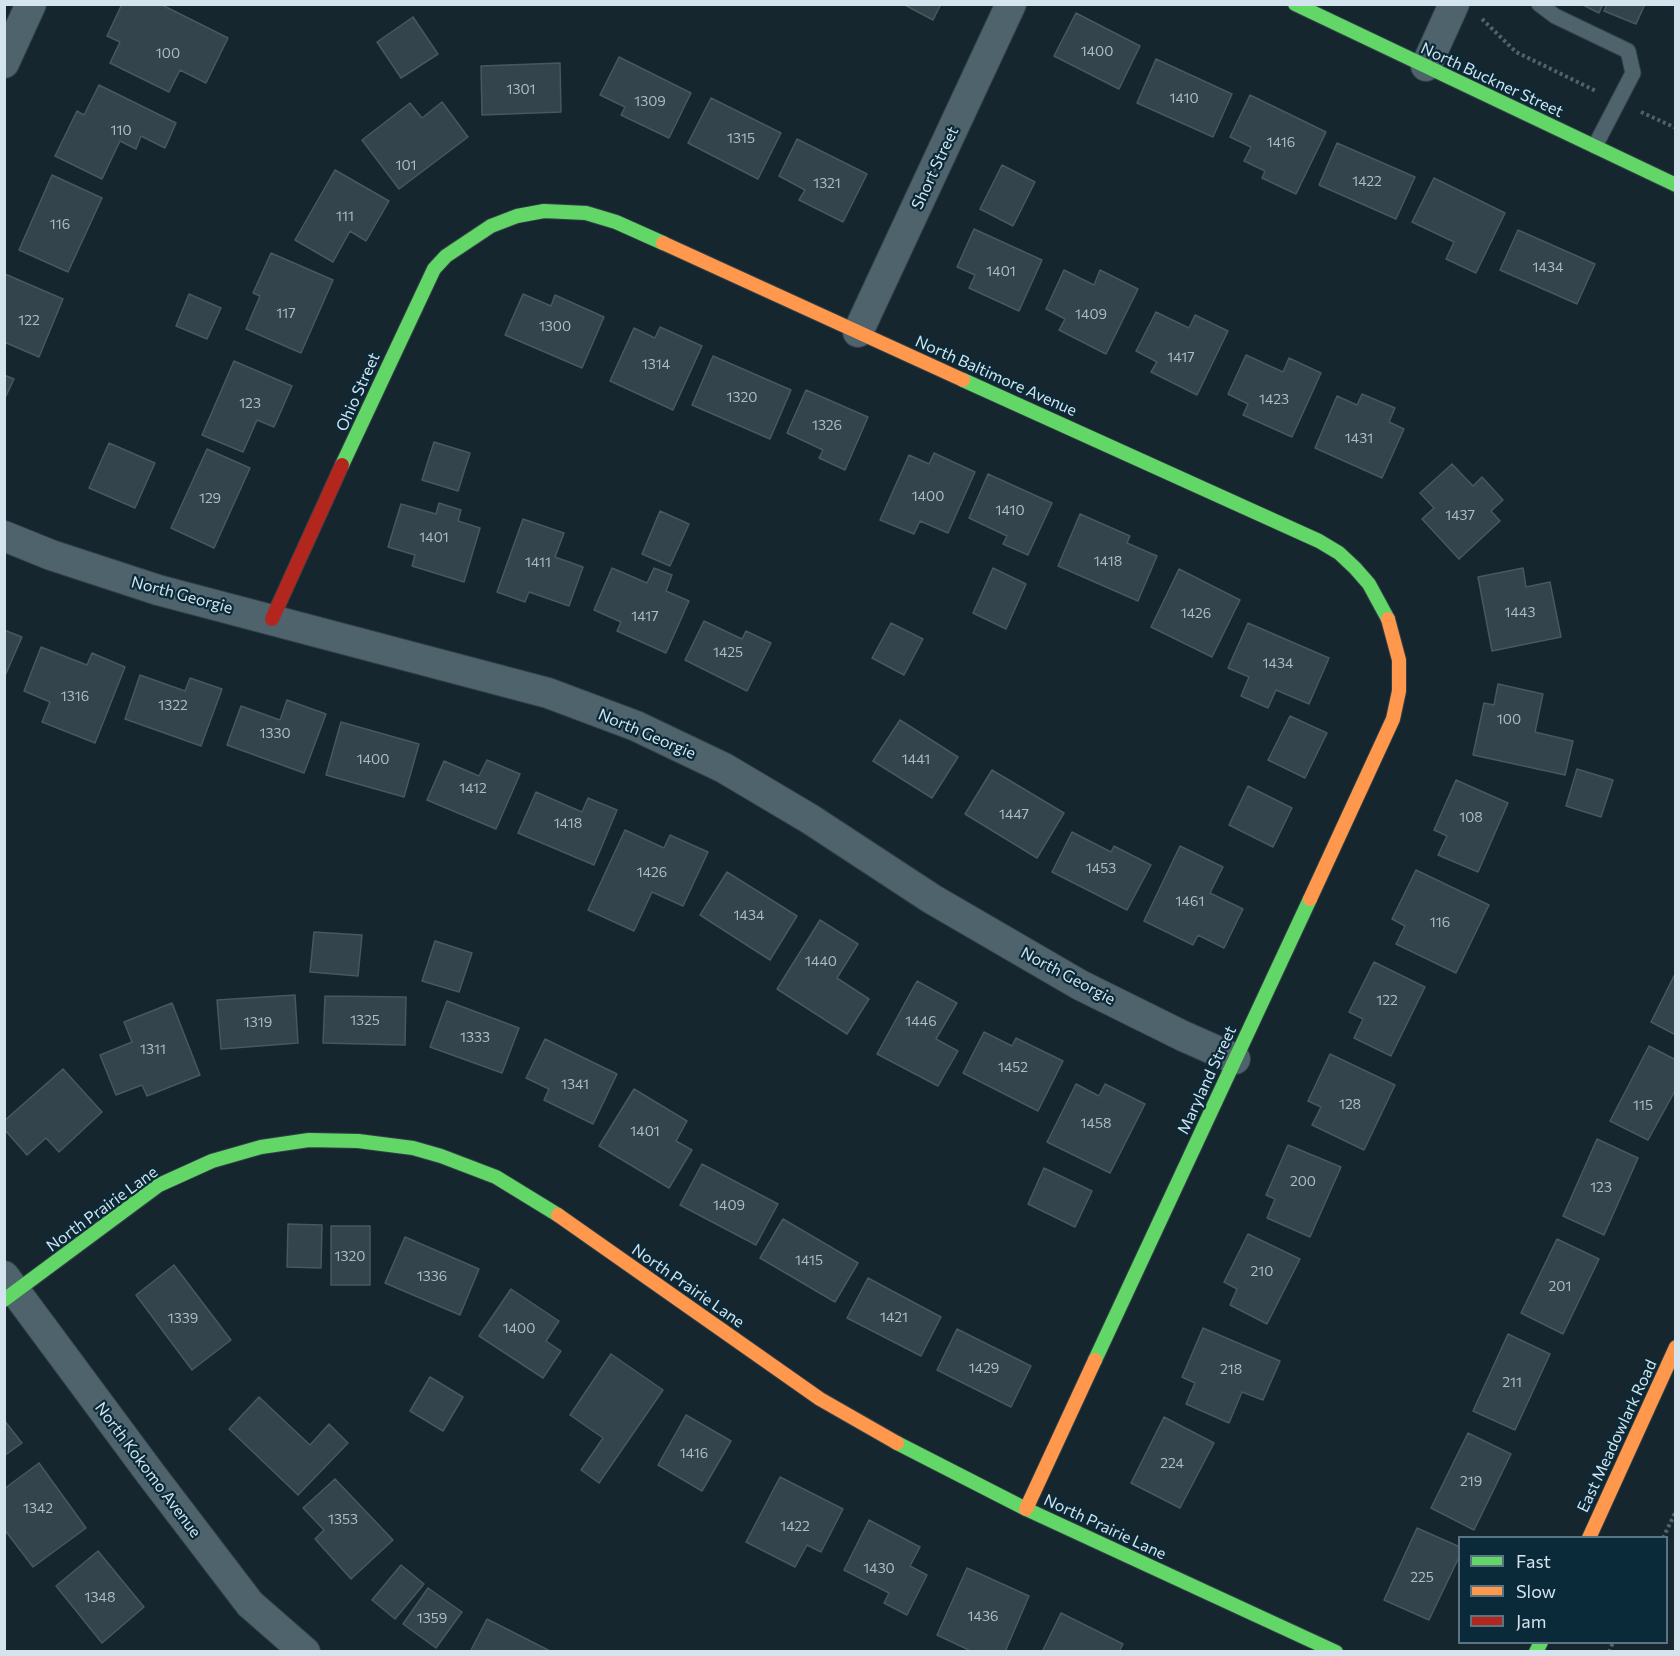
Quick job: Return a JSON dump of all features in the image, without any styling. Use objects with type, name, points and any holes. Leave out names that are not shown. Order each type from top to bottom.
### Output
[{"type":"street","points":[[4,63],[31,4]]},
{"type":"street","name":"Short Street","points":[[858,332],[1011,4]]},
{"type":"street","name":"North Buckner Street","points":[[1295,4],[1676,184]]},
{"type":"street","points":[[1426,66],[1466,10]]},
{"type":"street","name":"North Baltimore Avenue","points":[[517,216],[544,211],[586,213],[616,222],[1319,542],[1347,561],[1369,584],[1388,617],[1399,660]]},
{"type":"street","name":"Ohio Street","points":[[272,620],[434,269],[447,256],[491,226],[517,216]]},
{"type":"street","name":"North Georgie","points":[[4,536],[51,555],[158,590],[548,693],[644,729],[724,768],[810,819],[932,899],[1080,985],[1182,1036],[1235,1059]]},
{"type":"street","name":"Maryland Street","points":[[1026,1509],[1393,719],[1399,691],[1399,660]]},
{"type":"street","name":"North Prairie Lane","points":[[8,1289],[159,1185],[212,1161],[261,1147],[309,1140],[358,1141],[413,1148],[441,1155],[496,1177],[542,1204],[820,1399],[921,1457],[1026,1509],[1336,1652]]},
{"type":"street","name":"North Kokomo Avenue","points":[[8,1289],[250,1604],[305,1652]]},
{"type":"street","name":"East Meadowlark Road","points":[[1590,1536],[1676,1347]]},
{"type":"lane","points":[[1539,4],[1556,16],[1628,51],[1633,73],[1595,146]]},
{"type":"path","points":[[1466,10],[1516,52],[1676,129]]},
{"type":"path","points":[[1664,1536],[1676,1511]]},
{"type":"building","points":[[122,4],[160,4],[228,38],[206,83],[180,70],[169,92],[110,63],[120,42],[107,36]]},
{"type":"building","points":[[903,4],[941,4],[933,20]]},
{"type":"building","points":[[1581,4],[1603,4],[1599,13]]},
{"type":"building","points":[[1607,4],[1645,4],[1636,24],[1604,11]]},
{"type":"building","points":[[1076,13],[1140,46],[1119,89],[1054,56]]},
{"type":"building","points":[[413,17],[438,54],[401,78],[377,42]]},
{"type":"building","points":[[619,57],[691,93],[669,138],[621,115],[625,107],[600,95]]},
{"type":"building","points":[[1156,59],[1232,94],[1213,137],[1137,103]]},
{"type":"building","points":[[560,63],[561,112],[482,115],[481,66]]},
{"type":"building","points":[[99,85],[176,123],[165,148],[141,136],[136,149],[120,141],[102,179],[55,156],[77,111],[84,115]]},
{"type":"building","points":[[1250,95],[1326,132],[1296,194],[1262,178],[1265,171],[1244,161],[1251,147],[1230,137]]},
{"type":"building","points":[[711,98],[781,133],[758,179],[688,143]]},
{"type":"building","points":[[442,102],[468,137],[399,189],[362,140],[410,103],[422,118]]},
{"type":"building","points":[[797,139],[867,174],[843,222],[799,200],[805,190],[779,176]]},
{"type":"building","points":[[1337,143],[1415,177],[1396,219],[1319,185]]},
{"type":"building","points":[[1002,165],[1035,182],[1013,226],[980,209]]},
{"type":"building","points":[[335,170],[389,201],[366,241],[350,231],[333,262],[295,240]]},
{"type":"building","points":[[52,175],[102,198],[68,272],[19,250]]},
{"type":"building","points":[[1434,178],[1505,213],[1476,273],[1446,259],[1454,242],[1412,222]]},
{"type":"building","points":[[974,229],[1042,260],[1019,311],[969,288],[975,275],[957,267]]},
{"type":"building","points":[[1518,230],[1595,264],[1577,304],[1500,270]]},
{"type":"building","points":[[271,253],[333,280],[301,353],[246,329],[260,296],[253,293]]},
{"type":"building","points":[[1064,270],[1094,285],[1100,270],[1138,289],[1106,354],[1059,330],[1065,319],[1046,309]]},
{"type":"building","points":[[5,274],[63,299],[39,357],[4,342]]},
{"type":"building","points":[[189,294],[221,308],[207,339],[176,326]]},
{"type":"building","points":[[523,294],[551,306],[555,295],[604,317],[582,368],[505,335]]},
{"type":"building","points":[[1156,312],[1189,328],[1195,315],[1228,331],[1197,395],[1151,372],[1157,362],[1136,351]]},
{"type":"building","points":[[660,327],[702,346],[673,410],[610,381],[634,328],[655,338]]},
{"type":"building","points":[[1246,355],[1283,372],[1289,358],[1321,373],[1292,437],[1243,415],[1248,404],[1228,394]]},
{"type":"building","points":[[713,356],[791,390],[770,439],[692,405]]},
{"type":"building","points":[[234,361],[292,386],[274,427],[257,420],[243,452],[202,435]]},
{"type":"building","points":[[4,375],[14,379],[4,400]]},
{"type":"building","points":[[806,390],[868,417],[845,470],[819,458],[823,450],[787,433]]},
{"type":"building","points":[[1362,394],[1395,408],[1389,422],[1404,429],[1382,478],[1315,448],[1337,396],[1357,405]]},
{"type":"building","points":[[434,442],[470,453],[458,491],[422,480]]},
{"type":"building","points":[[109,443],[155,463],[135,508],[89,488]]},
{"type":"building","points":[[207,449],[250,468],[214,548],[171,528]]},
{"type":"building","points":[[934,453],[975,472],[948,533],[920,521],[914,534],[880,520],[909,455],[929,464]]},
{"type":"building","points":[[1452,464],[1473,486],[1482,477],[1503,500],[1491,511],[1500,521],[1459,559],[1422,519],[1434,508],[1420,493]]},
{"type":"building","points":[[988,474],[1052,503],[1028,555],[1003,544],[1007,536],[969,518]]},
{"type":"building","points":[[439,503],[461,510],[458,521],[480,528],[464,582],[412,566],[415,555],[388,547],[401,504],[436,514]]},
{"type":"building","points":[[660,511],[689,524],[670,566],[642,554]]},
{"type":"building","points":[[1080,514],[1130,536],[1127,543],[1157,556],[1138,601],[1058,566]]},
{"type":"building","points":[[523,519],[564,533],[555,557],[583,567],[569,606],[529,592],[525,602],[497,592]]},
{"type":"building","points":[[612,568],[647,583],[654,568],[672,575],[666,591],[689,601],[666,653],[617,631],[621,622],[594,610]]},
{"type":"building","points":[[993,568],[1026,584],[1006,629],[973,613]]},
{"type":"building","points":[[1523,568],[1526,587],[1550,582],[1561,637],[1492,651],[1478,577]]},
{"type":"building","points":[[1179,569],[1240,600],[1212,657],[1151,627]]},
{"type":"building","points":[[704,621],[742,639],[746,631],[771,643],[747,691],[685,660]]},
{"type":"building","points":[[891,623],[923,639],[904,675],[872,658]]},
{"type":"building","points":[[1248,623],[1329,658],[1309,704],[1276,690],[1268,708],[1241,696],[1249,677],[1228,668]]},
{"type":"building","points":[[4,630],[22,637],[4,678]]},
{"type":"building","points":[[41,647],[87,665],[92,653],[125,667],[95,743],[42,722],[50,702],[24,691]]},
{"type":"building","points":[[140,675],[185,691],[190,678],[222,689],[201,746],[125,719]]},
{"type":"building","points":[[1498,684],[1543,694],[1535,732],[1573,741],[1565,775],[1473,755],[1484,703],[1494,705]]},
{"type":"building","points":[[287,700],[326,714],[304,773],[227,745],[241,706],[280,720]]},
{"type":"building","points":[[1290,716],[1327,733],[1305,778],[1268,760]]},
{"type":"building","points":[[900,720],[958,757],[932,798],[873,761]]},
{"type":"building","points":[[341,722],[419,744],[404,797],[326,775]]},
{"type":"building","points":[[487,760],[520,774],[496,829],[427,800],[444,761],[479,776]]},
{"type":"building","points":[[1577,769],[1613,780],[1601,817],[1566,806]]},
{"type":"building","points":[[992,770],[1064,813],[1037,858],[965,814]]},
{"type":"building","points":[[1456,780],[1508,803],[1478,872],[1438,855],[1447,836],[1434,830]]},
{"type":"building","points":[[1248,786],[1292,808],[1273,847],[1229,825]]},
{"type":"building","points":[[536,792],[582,812],[588,798],[617,810],[594,865],[518,833]]},
{"type":"building","points":[[625,830],[664,848],[670,835],[708,852],[683,906],[652,892],[634,931],[588,910]]},
{"type":"building","points":[[1072,832],[1111,852],[1114,846],[1151,865],[1127,910],[1052,872]]},
{"type":"building","points":[[1180,846],[1223,867],[1210,893],[1243,909],[1224,948],[1198,935],[1193,945],[1144,921]]},
{"type":"building","points":[[1416,870],[1489,905],[1456,973],[1396,944],[1405,926],[1392,919]]},
{"type":"building","points":[[727,872],[797,916],[770,960],[700,915]]},
{"type":"building","points":[[820,920],[858,944],[837,978],[869,999],[847,1034],[777,989]]},
{"type":"building","points":[[314,932],[362,935],[358,976],[310,972]]},
{"type":"building","points":[[435,941],[472,953],[459,992],[422,981]]},
{"type":"building","points":[[1374,962],[1425,987],[1391,1056],[1354,1038],[1363,1019],[1349,1012]]},
{"type":"building","points":[[1676,972],[1676,1035],[1651,1022]]},
{"type":"building","points":[[917,981],[957,1003],[936,1039],[958,1051],[938,1086],[877,1054]]},
{"type":"building","points":[[295,995],[298,1043],[221,1049],[217,1000]]},
{"type":"building","points":[[325,996],[406,997],[405,1045],[323,1043]]},
{"type":"building","points":[[447,1001],[519,1028],[502,1073],[430,1047]]},
{"type":"building","points":[[172,1003],[200,1075],[147,1096],[142,1085],[116,1095],[100,1055],[132,1042],[124,1022]]},
{"type":"building","points":[[984,1032],[1012,1046],[1016,1038],[1063,1061],[1038,1111],[963,1073]]},
{"type":"building","points":[[545,1039],[617,1074],[593,1124],[544,1100],[549,1089],[526,1078]]},
{"type":"building","points":[[1649,1046],[1676,1060],[1676,1089],[1648,1140],[1610,1121]]},
{"type":"building","points":[[1330,1054],[1395,1085],[1364,1150],[1312,1125],[1321,1107],[1308,1101]]},
{"type":"building","points":[[63,1069],[102,1112],[59,1152],[46,1138],[27,1155],[4,1129],[4,1121]]},
{"type":"building","points":[[1076,1084],[1099,1096],[1105,1084],[1145,1104],[1110,1173],[1047,1142]]},
{"type":"building","points":[[634,1089],[687,1121],[676,1141],[692,1150],[669,1188],[599,1146]]},
{"type":"building","points":[[1597,1139],[1638,1158],[1604,1235],[1563,1216]]},
{"type":"building","points":[[1288,1145],[1341,1167],[1310,1237],[1267,1218],[1275,1199],[1266,1195]]},
{"type":"building","points":[[702,1164],[778,1204],[756,1245],[680,1205]]},
{"type":"building","points":[[1044,1168],[1092,1191],[1075,1227],[1028,1204]]},
{"type":"building","points":[[783,1219],[858,1263],[835,1302],[760,1258]]},
{"type":"building","points":[[288,1224],[322,1225],[321,1268],[287,1267]]},
{"type":"building","points":[[331,1226],[370,1226],[370,1285],[331,1285]]},
{"type":"building","points":[[1248,1234],[1300,1259],[1267,1324],[1230,1305],[1237,1289],[1224,1282]]},
{"type":"building","points":[[405,1237],[479,1269],[460,1315],[385,1283]]},
{"type":"building","points":[[1557,1239],[1599,1259],[1563,1334],[1521,1313]]},
{"type":"building","points":[[174,1265],[231,1340],[192,1370],[136,1295]]},
{"type":"building","points":[[868,1278],[941,1317],[921,1356],[847,1318]]},
{"type":"building","points":[[511,1289],[559,1321],[546,1341],[561,1351],[543,1378],[479,1336]]},
{"type":"building","points":[[1203,1328],[1280,1361],[1263,1400],[1242,1392],[1229,1423],[1186,1404],[1195,1383],[1182,1377]]},
{"type":"building","points":[[957,1329],[1031,1366],[1011,1407],[937,1370]]},
{"type":"building","points":[[1508,1334],[1550,1354],[1515,1430],[1473,1411]]},
{"type":"building","points":[[611,1354],[663,1390],[599,1483],[581,1470],[603,1438],[570,1415]]},
{"type":"building","points":[[430,1377],[463,1397],[443,1431],[410,1411]]},
{"type":"building","points":[[259,1397],[310,1445],[329,1424],[348,1443],[298,1495],[229,1429]]},
{"type":"building","points":[[686,1415],[731,1441],[702,1491],[658,1465]]},
{"type":"building","points":[[1164,1417],[1214,1443],[1180,1508],[1131,1483]]},
{"type":"building","points":[[4,1420],[22,1443],[4,1456]]},
{"type":"building","points":[[1468,1433],[1511,1454],[1474,1530],[1431,1508]]},
{"type":"building","points":[[39,1463],[86,1528],[33,1567],[4,1529],[4,1489]]},
{"type":"building","points":[[780,1477],[843,1509],[821,1552],[807,1545],[795,1567],[746,1542]]},
{"type":"building","points":[[335,1479],[393,1540],[351,1579],[315,1539],[324,1530],[303,1508]]},
{"type":"building","points":[[869,1520],[920,1547],[910,1566],[927,1575],[907,1615],[884,1603],[889,1593],[844,1570]]},
{"type":"building","points":[[1417,1528],[1458,1546],[1458,1559],[1429,1620],[1384,1600]]},
{"type":"building","points":[[98,1551],[144,1607],[102,1643],[56,1586]]},
{"type":"building","points":[[401,1565],[424,1584],[395,1619],[372,1600]]},
{"type":"building","points":[[967,1568],[1029,1596],[1005,1652],[973,1652],[937,1635]]},
{"type":"building","points":[[428,1588],[462,1612],[436,1648],[403,1624]]},
{"type":"building","points":[[1061,1613],[1123,1644],[1119,1652],[1042,1652]]},
{"type":"building","points":[[487,1619],[552,1652],[470,1652]]},
{"type":"traffic: fast","points":[[1295,4],[1676,185]]},
{"type":"traffic: fast","points":[[342,465],[434,269],[446,256],[491,226],[517,216],[544,211],[586,213],[616,222],[663,243]]},
{"type":"traffic: fast","points":[[963,380],[1319,541],[1339,553],[1355,568],[1369,584],[1388,619]]},
{"type":"traffic: fast","points":[[1095,1360],[1310,899]]},
{"type":"traffic: fast","points":[[4,1300],[159,1185],[212,1161],[261,1147],[309,1140],[358,1141],[413,1148],[496,1177],[558,1215]]},
{"type":"traffic: fast","points":[[897,1443],[1026,1509],[1336,1652]]},
{"type":"traffic: fast","points":[[1536,1652],[1540,1644]]},
{"type":"traffic: slow","points":[[663,243],[963,380]]},
{"type":"traffic: slow","points":[[1310,899],[1393,719],[1399,691],[1399,660],[1388,619]]},
{"type":"traffic: slow","points":[[558,1215],[820,1399],[897,1443]]},
{"type":"traffic: slow","points":[[1590,1536],[1676,1347]]},
{"type":"traffic: slow","points":[[1026,1509],[1095,1360]]},
{"type":"traffic: jam","points":[[272,619],[342,465]]}]
